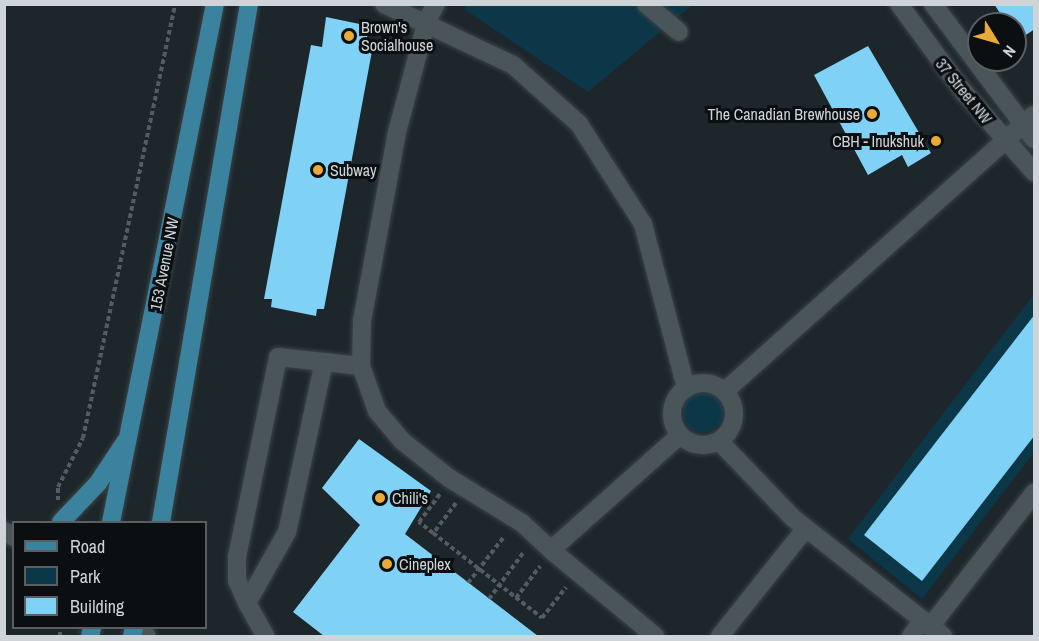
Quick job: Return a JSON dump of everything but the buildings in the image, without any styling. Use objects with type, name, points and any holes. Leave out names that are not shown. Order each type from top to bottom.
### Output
[{"type":"main road","name":"153 Avenue NW","points":[[111,521],[215,4]]},
{"type":"main road","points":[[161,521],[249,4]]},
{"type":"main road","points":[[62,521],[98,483],[130,433]]},
{"type":"street","points":[[384,4],[431,12],[537,83],[601,153],[643,224],[686,388],[671,416],[679,436],[698,446],[720,442]]},
{"type":"street","points":[[646,4],[679,32]]},
{"type":"street","name":"37 Street NW","points":[[899,4],[1005,141],[1035,172]]},
{"type":"street","name":"37 Street NW","points":[[933,4],[1030,127]]},
{"type":"street","points":[[431,12],[381,212],[362,320],[361,366],[367,394],[401,440],[471,495],[522,523],[655,636]]},
{"type":"street","points":[[725,391],[1005,141],[1030,127]]},
{"type":"street","points":[[265,636],[237,581],[237,558],[278,357],[323,366],[361,366]]},
{"type":"street","points":[[247,603],[288,532],[323,366]]},
{"type":"street","points":[[686,388],[709,382],[725,391],[734,412],[720,442]]},
{"type":"street","points":[[551,550],[679,436]]},
{"type":"street","points":[[720,442],[762,491],[805,529],[932,628]]},
{"type":"street","points":[[911,636],[932,628],[1035,493]]},
{"type":"street","points":[[720,636],[805,529]]},
{"type":"path","points":[[61,503],[56,494],[83,438],[175,4]]},
{"type":"path","points":[[442,491],[419,519],[433,533],[542,618],[566,586]]},
{"type":"path","points":[[433,533],[456,502]]},
{"type":"path","points":[[468,583],[503,538]]},
{"type":"path","points":[[489,599],[523,553]]},
{"type":"path","points":[[516,598],[540,566]]},
{"type":"green space","points":[[467,4],[692,5],[588,92],[464,9]]},
{"type":"green space","points":[[1034,294],[1034,452],[922,599],[848,539]]},
{"type":"green space","points":[[703,392],[717,398],[723,412],[717,426],[703,432],[689,426],[683,412],[689,398]]},
{"type":"place","name":"Brown's Socialhouse","points":[[349,36]]},
{"type":"place","name":"The Canadian Brewhouse","points":[[872,114]]},
{"type":"place","name":"CBH - Inukshuk","points":[[936,141]]},
{"type":"place","name":"Subway","points":[[318,170]]},
{"type":"place","name":"Chili's","points":[[380,498]]},
{"type":"place","name":"Cineplex","points":[[387,564]]}]
